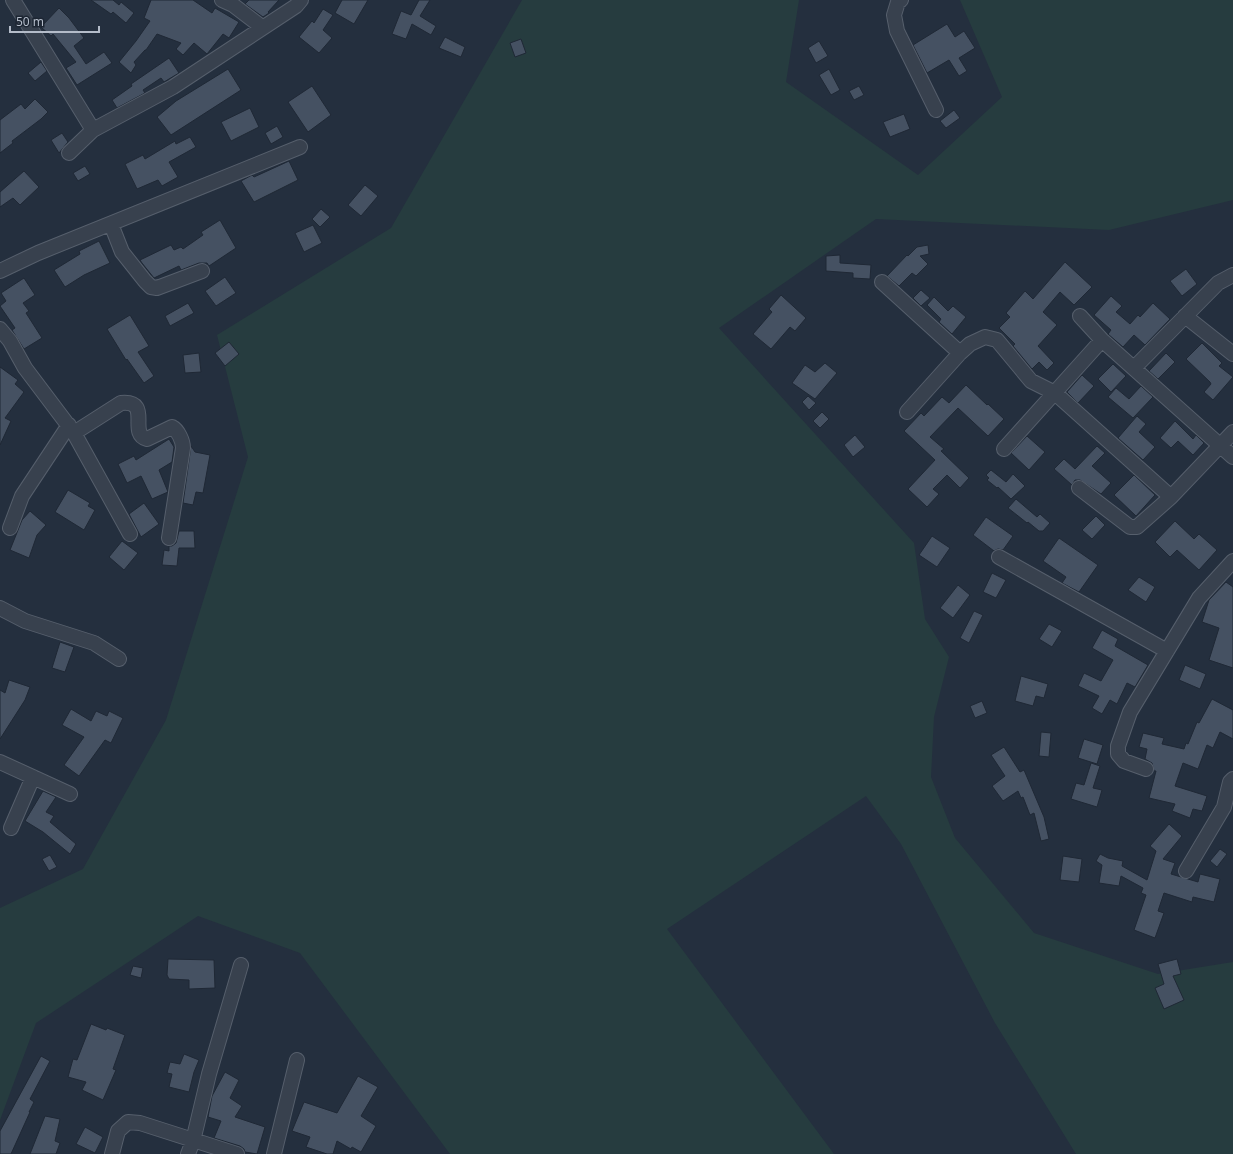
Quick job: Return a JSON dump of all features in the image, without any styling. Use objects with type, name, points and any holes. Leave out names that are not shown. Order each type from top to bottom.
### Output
[{"type":"street","points":[[14,0],[93,130]]},
{"type":"street","points":[[222,0],[233,5],[262,27]]},
{"type":"street","points":[[69,153],[93,130],[173,86],[296,6],[301,0]]},
{"type":"street","points":[[900,0],[894,15],[897,31],[936,110]]},
{"type":"street","points":[[0,271],[38,253],[300,147]]},
{"type":"street","points":[[110,224],[122,252],[150,286],[157,288],[202,271]]},
{"type":"street","points":[[1134,368],[1218,283],[1233,275]]},
{"type":"street","points":[[882,282],[960,353]]},
{"type":"street","points":[[1080,316],[1102,340],[1233,457]]},
{"type":"street","points":[[1185,316],[1233,354]]},
{"type":"street","points":[[0,329],[10,341],[25,368],[71,429],[130,534]]},
{"type":"street","points":[[907,412],[960,353],[970,344],[985,337],[997,340],[1031,381],[1055,393],[1171,497]]},
{"type":"street","points":[[1004,449],[1102,340]]},
{"type":"street","points":[[10,528],[22,496],[71,429],[121,403],[128,402],[134,403],[138,408],[140,434],[142,438],[147,439],[172,427],[176,429],[183,444],[169,538]]},
{"type":"street","points":[[1079,488],[1130,527],[1137,527],[1171,497],[1233,432]]},
{"type":"street","points":[[999,557],[1167,652]]},
{"type":"street","points":[[1146,769],[1124,761],[1118,754],[1118,746],[1130,712],[1199,598],[1233,561]]},
{"type":"street","points":[[0,608],[26,621],[94,643],[119,659]]},
{"type":"street","points":[[0,762],[70,794]]},
{"type":"street","points":[[11,828],[33,776]]},
{"type":"street","points":[[1186,871],[1224,807],[1230,782],[1233,779]]},
{"type":"street","points":[[188,1154],[193,1140],[209,1074],[241,965]]},
{"type":"street","points":[[274,1154],[297,1060]]},
{"type":"street","points":[[112,1154],[118,1131],[128,1122],[140,1123],[237,1154]]},
{"type":"green space","points":[[522,0],[799,0],[786,82],[918,175],[1002,97],[960,0],[1233,0],[1233,200],[1109,230],[876,219],[719,328],[914,543],[925,619],[949,657],[934,717],[931,777],[955,838],[1034,933],[1158,974],[1233,962],[1233,1154],[1076,1154],[995,1023],[901,844],[866,796],[667,929],[834,1154],[450,1154],[300,953],[198,916],[36,1023],[0,1120],[0,908],[83,869],[166,720],[248,457],[217,335],[391,228]]},
{"type":"building","points":[[91,0],[113,0],[119,5],[121,2],[134,13],[126,23],[113,12],[111,14]]},
{"type":"building","points":[[151,0],[193,0],[212,13],[215,8],[239,22],[229,38],[223,34],[207,54],[194,43],[183,55],[176,49],[181,43],[157,34],[146,50],[134,62],[136,65],[131,73],[119,62],[150,21],[144,18]]},
{"type":"building","points":[[249,0],[279,0],[268,12],[269,13],[263,17],[245,4]]},
{"type":"building","points":[[342,0],[368,0],[354,24],[335,13]]},
{"type":"building","points":[[419,0],[430,0],[420,16],[436,26],[431,35],[412,24],[406,39],[392,34],[401,11],[411,15]]},
{"type":"building","points":[[59,8],[69,18],[84,38],[74,46],[86,64],[104,52],[112,63],[77,85],[66,68],[76,62],[53,34],[51,36],[41,27]]},
{"type":"building","points":[[323,9],[333,15],[323,30],[332,38],[319,53],[299,37],[312,21],[314,23]]},
{"type":"building","points":[[947,24],[955,37],[964,31],[975,48],[959,58],[967,71],[959,76],[949,60],[927,73],[913,45]]},
{"type":"building","points":[[445,37],[465,47],[461,57],[439,48]]},
{"type":"building","points":[[521,39],[526,53],[515,57],[510,43]]},
{"type":"building","points":[[819,41],[828,56],[816,63],[808,48]]},
{"type":"building","points":[[169,58],[179,73],[164,82],[161,78],[143,90],[145,93],[117,108],[112,100],[132,86],[131,84]]},
{"type":"building","points":[[41,62],[47,71],[35,81],[28,73]]},
{"type":"building","points":[[228,69],[241,90],[171,135],[157,117],[176,101]]},
{"type":"building","points":[[829,69],[840,90],[831,95],[819,75]]},
{"type":"building","points":[[312,86],[331,115],[308,132],[288,102]]},
{"type":"building","points":[[859,86],[864,95],[854,100],[849,91]]},
{"type":"building","points":[[35,99],[48,112],[12,141],[13,143],[0,153],[0,120],[21,104],[25,109]]},
{"type":"building","points":[[250,108],[259,127],[231,141],[221,122]]},
{"type":"building","points":[[954,110],[960,118],[946,128],[940,121]]},
{"type":"building","points":[[904,114],[910,129],[890,137],[883,122]]},
{"type":"building","points":[[277,126],[283,137],[271,144],[265,133]]},
{"type":"building","points":[[62,133],[68,142],[59,153],[51,140]]},
{"type":"building","points":[[190,137],[196,147],[169,162],[178,177],[162,186],[158,180],[137,189],[125,164],[143,155],[145,159],[175,141],[176,144]]},
{"type":"building","points":[[289,161],[298,180],[254,202],[241,181],[252,175],[254,177]]},
{"type":"building","points":[[85,166],[90,174],[78,181],[73,173]]},
{"type":"building","points":[[24,171],[39,187],[20,205],[13,198],[0,207],[0,192]]},
{"type":"building","points":[[365,185],[378,196],[361,216],[348,205]]},
{"type":"building","points":[[321,209],[330,217],[320,227],[312,219]]},
{"type":"building","points":[[220,220],[236,248],[209,266],[207,263],[199,263],[181,270],[179,266],[154,278],[140,260],[171,245],[174,250],[181,247],[183,249],[203,235],[201,232]]},
{"type":"building","points":[[313,225],[322,243],[304,252],[295,233]]},
{"type":"building","points":[[99,241],[110,263],[84,275],[65,287],[54,270],[80,254],[79,251]]},
{"type":"building","points":[[928,245],[929,254],[920,256],[928,264],[916,276],[912,273],[899,286],[887,276],[917,247]]},
{"type":"building","points":[[840,255],[840,263],[871,265],[870,279],[853,278],[853,273],[826,271],[826,256]]},
{"type":"building","points":[[1065,262],[1092,287],[1074,305],[1060,292],[1043,312],[1057,325],[1038,346],[1054,363],[1047,370],[1039,362],[1032,369],[1013,346],[1015,344],[999,328],[1010,317],[1006,313],[1025,291],[1033,299]]},
{"type":"building","points":[[1186,269],[1197,284],[1182,296],[1170,281]]},
{"type":"building","points":[[225,277],[236,293],[216,306],[205,291]]},
{"type":"building","points":[[24,278],[35,295],[23,303],[29,311],[26,313],[42,338],[24,349],[12,330],[15,328],[0,306],[6,301],[1,293]]},
{"type":"building","points":[[921,290],[930,298],[921,306],[913,298]]},
{"type":"building","points":[[781,295],[806,318],[795,331],[790,327],[771,349],[753,334],[772,312],[769,309]]},
{"type":"building","points":[[1111,296],[1122,306],[1116,312],[1130,324],[1138,315],[1140,317],[1153,303],[1170,319],[1145,345],[1134,335],[1123,347],[1108,334],[1111,330],[1094,315]]},
{"type":"building","points":[[934,297],[948,311],[953,306],[966,317],[952,334],[939,322],[941,319],[927,305]]},
{"type":"building","points":[[188,303],[194,313],[170,326],[165,316]]},
{"type":"building","points":[[130,315],[149,346],[138,352],[154,376],[144,383],[127,359],[126,360],[107,329]]},
{"type":"building","points":[[229,342],[239,354],[225,366],[215,353]]},
{"type":"building","points":[[1202,343],[1222,363],[1219,366],[1233,377],[1213,400],[1204,392],[1211,384],[1210,382],[1186,359]]},
{"type":"building","points":[[199,353],[201,372],[185,373],[183,355]]},
{"type":"building","points":[[1166,353],[1175,362],[1158,379],[1149,371]]},
{"type":"building","points":[[825,363],[837,373],[815,399],[792,383],[805,365],[815,372]]},
{"type":"building","points":[[1113,364],[1126,376],[1111,392],[1098,379]]},
{"type":"building","points":[[0,367],[18,380],[15,384],[24,392],[5,418],[11,421],[0,445]]},
{"type":"building","points":[[1082,375],[1094,386],[1078,403],[1067,392]]},
{"type":"building","points":[[966,385],[1004,419],[988,436],[958,408],[930,437],[944,449],[941,451],[969,478],[960,488],[947,475],[933,489],[939,494],[927,507],[908,489],[935,460],[904,431],[921,413],[924,416],[942,397],[949,403]]},
{"type":"building","points":[[1141,386],[1153,397],[1133,418],[1108,397],[1116,388],[1129,399]]},
{"type":"building","points":[[808,396],[816,403],[809,410],[802,402]]},
{"type":"building","points":[[822,412],[829,419],[820,428],[813,421]]},
{"type":"building","points":[[1137,416],[1146,424],[1139,432],[1155,447],[1143,460],[1118,438]]},
{"type":"building","points":[[1175,421],[1193,439],[1196,435],[1204,443],[1193,455],[1178,441],[1171,448],[1160,438]]},
{"type":"building","points":[[855,435],[865,447],[853,457],[844,445]]},
{"type":"building","points":[[1027,436],[1045,452],[1029,470],[1011,453]]},
{"type":"building","points":[[169,439],[174,447],[172,462],[159,470],[168,492],[152,499],[141,476],[127,483],[118,464],[134,456],[136,460]]},
{"type":"building","points":[[191,446],[195,452],[210,455],[203,493],[196,492],[193,505],[183,503]]},
{"type":"building","points":[[1097,446],[1105,453],[1092,466],[1111,483],[1101,494],[1080,480],[1075,480],[1072,485],[1054,469],[1064,459],[1075,469]]},
{"type":"building","points":[[991,470],[1006,482],[1013,474],[1025,486],[1011,499],[998,487],[997,488],[987,480],[989,478],[986,475]]},
{"type":"building","points":[[1134,475],[1155,495],[1136,516],[1114,495]]},
{"type":"building","points":[[68,490],[90,503],[88,506],[95,510],[84,530],[55,512]]},
{"type":"building","points":[[1016,499],[1037,517],[1040,514],[1050,523],[1043,531],[1039,531],[1008,508]]},
{"type":"building","points":[[144,503],[159,524],[141,537],[129,514]]},
{"type":"building","points":[[30,511],[46,525],[37,535],[29,558],[10,550],[22,520]]},
{"type":"building","points":[[1096,516],[1105,525],[1092,539],[1082,530]]},
{"type":"building","points":[[986,517],[1013,536],[1003,550],[998,549],[994,551],[973,535]]},
{"type":"building","points":[[1175,521],[1194,539],[1199,534],[1217,550],[1199,570],[1177,550],[1170,557],[1155,542]]},
{"type":"building","points":[[179,531],[194,531],[195,548],[179,548],[177,566],[162,565],[164,550],[169,551],[169,546],[176,543]]},
{"type":"building","points":[[932,536],[950,548],[937,567],[919,555]]},
{"type":"building","points":[[1059,538],[1098,565],[1079,592],[1062,583],[1066,577],[1043,561]]},
{"type":"building","points":[[122,541],[138,553],[124,570],[109,557]]},
{"type":"building","points":[[992,573],[1006,580],[996,598],[983,592]]},
{"type":"building","points":[[1139,577],[1155,587],[1146,602],[1128,590]]},
{"type":"building","points":[[1226,582],[1233,587],[1233,668],[1209,660],[1219,628],[1202,622],[1209,600]]},
{"type":"building","points":[[958,585],[970,595],[953,618],[940,608]]},
{"type":"building","points":[[974,611],[983,615],[969,643],[960,638]]},
{"type":"building","points":[[1049,624],[1062,631],[1052,647],[1039,639]]},
{"type":"building","points":[[1102,630],[1118,639],[1115,646],[1148,665],[1135,687],[1127,683],[1117,704],[1110,700],[1102,714],[1092,708],[1099,696],[1078,686],[1084,673],[1101,681],[1113,660],[1092,648]]},
{"type":"building","points":[[60,642],[74,647],[65,672],[52,668]]},
{"type":"building","points":[[1185,665],[1206,674],[1200,689],[1179,680]]},
{"type":"building","points":[[1021,676],[1048,684],[1044,698],[1036,696],[1033,706],[1015,701]]},
{"type":"building","points":[[9,680],[30,687],[25,700],[0,739],[0,690],[5,693]]},
{"type":"building","points":[[1212,699],[1233,710],[1233,739],[1220,732],[1213,748],[1207,745],[1198,769],[1183,763],[1175,786],[1207,796],[1202,811],[1193,809],[1190,818],[1172,811],[1175,804],[1149,798],[1156,771],[1154,771],[1152,763],[1145,759],[1147,749],[1139,747],[1143,733],[1164,738],[1162,744],[1184,749],[1186,743],[1188,744],[1197,722],[1199,723]]},
{"type":"building","points":[[982,701],[987,713],[975,718],[970,706]]},
{"type":"building","points":[[71,709],[91,721],[96,711],[107,716],[109,711],[123,718],[111,743],[105,740],[79,776],[64,765],[84,737],[62,725]]},
{"type":"building","points":[[1041,732],[1051,733],[1049,757],[1039,756]]},
{"type":"building","points":[[1084,739],[1103,745],[1097,764],[1078,758]]},
{"type":"building","points":[[1004,747],[1020,772],[1024,770],[1044,817],[1049,839],[1041,841],[1034,813],[1030,815],[1023,797],[1021,798],[1018,791],[1003,801],[992,786],[1005,776],[991,755]]},
{"type":"building","points":[[1091,763],[1100,766],[1093,788],[1102,790],[1097,807],[1071,799],[1076,783],[1084,785]]},
{"type":"building","points":[[43,791],[56,797],[46,812],[54,816],[50,822],[76,844],[70,854],[43,832],[25,821]]},
{"type":"building","points":[[1169,824],[1182,836],[1163,859],[1175,863],[1171,874],[1198,882],[1200,874],[1220,879],[1214,902],[1193,897],[1192,902],[1164,893],[1158,911],[1164,913],[1155,938],[1134,930],[1146,895],[1141,893],[1143,888],[1121,876],[1119,886],[1099,883],[1102,865],[1096,861],[1100,854],[1108,858],[1123,861],[1122,866],[1147,880],[1156,851],[1150,846]]},
{"type":"building","points":[[1220,849],[1227,854],[1217,867],[1210,861]]},
{"type":"building","points":[[50,855],[57,867],[49,871],[42,859]]},
{"type":"building","points":[[1063,856],[1082,859],[1079,882],[1060,880]]},
{"type":"building","points":[[168,959],[214,960],[215,988],[189,989],[189,980],[169,979],[167,975]]},
{"type":"building","points":[[1177,959],[1181,974],[1173,976],[1184,1000],[1164,1009],[1155,988],[1164,984],[1158,964]]},
{"type":"building","points":[[133,966],[143,968],[141,978],[130,975]]},
{"type":"building","points":[[91,1024],[125,1035],[113,1069],[116,1070],[103,1100],[82,1090],[86,1082],[68,1077],[73,1059],[77,1060]]},
{"type":"building","points":[[184,1054],[199,1060],[189,1092],[169,1087],[172,1074],[167,1073],[170,1062],[180,1064]]},
{"type":"building","points":[[41,1056],[50,1061],[30,1099],[34,1102],[30,1112],[11,1154],[0,1154],[0,1131]]},
{"type":"building","points":[[225,1072],[239,1080],[230,1098],[242,1106],[235,1117],[265,1127],[257,1154],[245,1152],[240,1146],[214,1138],[221,1121],[208,1117],[212,1096]]},
{"type":"building","points":[[358,1076],[378,1087],[361,1116],[376,1126],[361,1152],[352,1147],[351,1149],[337,1141],[333,1154],[327,1154],[306,1147],[310,1137],[292,1131],[304,1102],[337,1113]]},
{"type":"building","points":[[45,1116],[60,1119],[55,1141],[60,1143],[56,1154],[30,1154]]},
{"type":"building","points":[[85,1127],[103,1137],[95,1153],[76,1144]]}]
